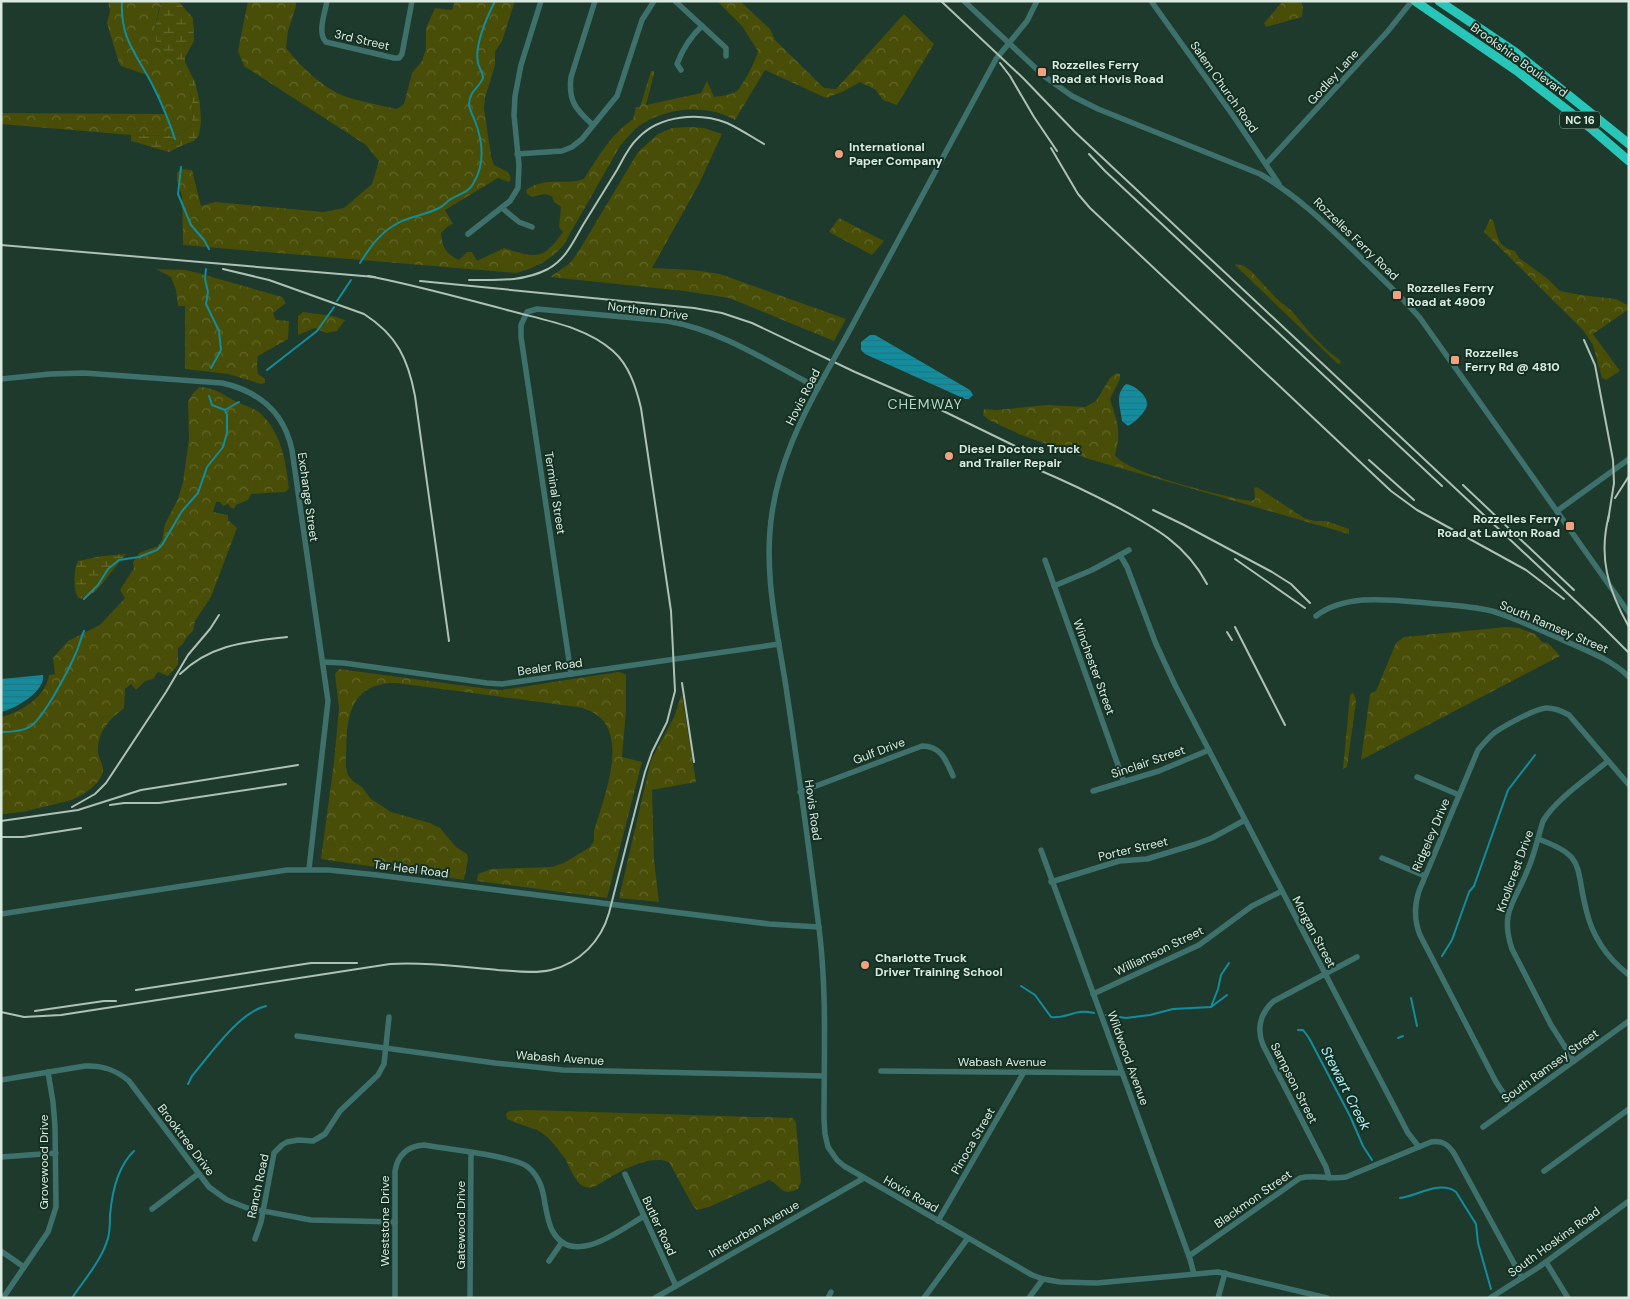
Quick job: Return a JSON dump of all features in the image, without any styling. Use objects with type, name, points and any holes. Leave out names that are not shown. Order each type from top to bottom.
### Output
[{"type":"highway","name":"Brookshire Boulevard","points":[[1414,1],[1506,63],[1593,130],[1629,161]]},
{"type":"highway","name":"Brookshire Boulevard","points":[[1439,1],[1515,52],[1629,144]]},
{"type":"highway","points":[[1506,63],[1515,52]]},
{"type":"street","name":"3rd Street","points":[[327,1],[322,38],[329,43],[399,58],[402,54],[412,1]]},
{"type":"street","points":[[468,234],[510,201],[518,188],[519,174],[514,116],[515,96],[521,65],[541,1]]},
{"type":"street","points":[[593,125],[577,111],[570,87],[571,77],[595,1]]},
{"type":"street","points":[[517,154],[562,151],[572,147],[582,139],[617,96],[642,20],[654,1]]},
{"type":"street","points":[[675,1],[726,48],[726,56]]},
{"type":"street","name":"Rozzelles Ferry Road","points":[[964,1],[1044,76],[1080,100],[1260,174],[1280,185],[1318,216],[1403,298],[1420,318],[1629,613]]},
{"type":"street","name":"Hovis Road","points":[[1037,1],[1027,21],[996,59],[818,388],[785,459],[777,486],[772,514],[769,551],[770,581],[819,927],[824,985],[825,1134],[828,1147],[837,1160],[864,1178],[1032,1275],[1043,1279],[1060,1282],[1103,1283],[1214,1272],[1327,1298]]},
{"type":"street","name":"Salem Church Road","points":[[1151,1],[1280,185]]},
{"type":"street","name":"Godley Lane","points":[[1266,164],[1414,1]]},
{"type":"street","points":[[681,70],[677,64],[683,49],[691,36],[702,26]]},
{"type":"street","points":[[502,208],[519,222],[532,227]]},
{"type":"street","name":"Northern Drive","points":[[524,315],[530,310],[537,309],[667,320],[699,328],[722,338],[818,388]]},
{"type":"street","name":"Terminal Street","points":[[524,315],[520,325],[521,337],[571,674]]},
{"type":"street","name":"Exchange Street","points":[[1,379],[84,372],[204,381],[234,386],[256,395],[281,421],[290,440],[328,694],[328,714],[309,869]]},
{"type":"street","points":[[1557,511],[1629,459]]},
{"type":"street","points":[[1054,586],[1084,574],[1128,550]]},
{"type":"street","name":"Morgan Street","points":[[1120,555],[1127,567],[1164,664],[1408,1133],[1419,1148]]},
{"type":"street","name":"Winchester Street","points":[[1045,560],[1124,782]]},
{"type":"street","name":"South Ramsey Street","points":[[1317,615],[1332,606],[1376,600],[1474,608],[1509,617],[1534,627],[1609,662],[1629,677]]},
{"type":"street","name":"Bealer Road","points":[[323,662],[344,662],[502,684],[779,644]]},
{"type":"street","name":"Ridgeley Drive","points":[[1512,1106],[1492,1074],[1418,930],[1415,906],[1419,891],[1478,750],[1487,739],[1499,730],[1538,710],[1544,708],[1556,709],[1569,715],[1629,785]]},
{"type":"street","name":"Gulf Drive","points":[[800,792],[922,746],[934,748],[941,753],[945,757],[953,776]]},
{"type":"street","name":"Sinclair Street","points":[[1093,791],[1159,771],[1209,750]]},
{"type":"street","name":"Knollcrest Drive","points":[[1574,1061],[1551,1025],[1512,949],[1507,921],[1511,904],[1529,869],[1543,821],[1549,811],[1608,761]]},
{"type":"street","points":[[1417,777],[1459,795]]},
{"type":"street","name":"Porter Street","points":[[1052,882],[1120,861],[1147,859],[1196,844],[1212,838],[1245,820]]},
{"type":"street","points":[[1538,839],[1559,847],[1574,862],[1580,874],[1585,908],[1598,941],[1609,956],[1629,975]]},
{"type":"street","name":"Wildwood Avenue","points":[[1041,850],[1194,1274]]},
{"type":"street","points":[[1382,858],[1425,876]]},
{"type":"street","name":"Tar Heel Road","points":[[1,914],[287,870],[309,869],[384,876],[769,924],[819,927]]},
{"type":"street","name":"Williamson Street","points":[[1093,994],[1199,944],[1252,906],[1282,891]]},
{"type":"street","name":"Sampson Street","points":[[1329,1178],[1326,1167],[1262,1044],[1259,1030],[1262,1016],[1274,1000],[1357,957]]},
{"type":"street","name":"Ranch Road","points":[[255,1239],[263,1211],[272,1158],[276,1150],[287,1142],[298,1140],[311,1141],[325,1134],[340,1111],[378,1075],[383,1068],[389,1017]]},
{"type":"street","name":"South Ramsey Street","points":[[1483,1127],[1629,1021]]},
{"type":"street","name":"Wabash Avenue","points":[[297,1036],[495,1063],[563,1070],[824,1076]]},
{"type":"street","name":"Brooktree Drive","points":[[1,1080],[94,1065],[110,1068],[129,1081],[198,1174],[209,1187],[227,1200],[247,1208],[319,1220],[395,1222]]},
{"type":"street","name":"Wabash Avenue","points":[[881,1071],[1122,1074]]},
{"type":"street","name":"Grovewood Drive","points":[[3,1298],[48,1232],[57,1202],[53,1102],[48,1072]]},
{"type":"street","name":"Pinoca Street","points":[[938,1221],[1024,1072]]},
{"type":"street","points":[[1544,1171],[1629,1109]]},
{"type":"street","points":[[1419,1148],[1436,1141],[1444,1142],[1450,1147],[1522,1278]]},
{"type":"street","name":"Weststone Drive","points":[[395,1298],[395,1171],[396,1164],[402,1154],[414,1146],[424,1145],[471,1153],[518,1162],[529,1167],[540,1182],[543,1190],[549,1224],[556,1237],[562,1242]]},
{"type":"street","name":"Blackmon Street","points":[[1189,1256],[1297,1180],[1312,1176],[1346,1177],[1419,1148]]},
{"type":"street","points":[[1,1157],[56,1153]]},
{"type":"street","name":"Gatewood Drive","points":[[470,1298],[471,1153]]},
{"type":"street","points":[[152,1209],[198,1174]]},
{"type":"street","name":"Butler Road","points":[[625,1174],[676,1286]]},
{"type":"street","name":"Interurban Avenue","points":[[655,1298],[864,1178]]},
{"type":"street","name":"South Hoskins Road","points":[[1490,1298],[1546,1262],[1629,1200]]},
{"type":"street","points":[[549,1261],[562,1242],[575,1248],[589,1246],[644,1216]]},
{"type":"street","points":[[924,1298],[968,1238]]},
{"type":"street","points":[[1,1251],[24,1267]]},
{"type":"street","points":[[1546,1262],[1568,1298]]},
{"type":"street","points":[[1218,1298],[1225,1273]]},
{"type":"street","points":[[1029,1298],[1043,1279]]},
{"type":"green space","points":[[108,1],[161,1],[155,29],[156,41],[161,49],[178,66],[189,86],[192,101],[192,125],[181,134],[165,136],[1,124],[1,113],[166,114],[147,75],[121,66],[119,63],[107,23],[110,11]]},
{"type":"green space","points":[[161,1],[178,1],[193,18],[194,41],[185,57],[185,62],[195,82],[200,103],[201,122],[199,135],[194,141],[169,152],[131,141],[131,135],[165,136],[181,134],[192,125],[192,101],[186,79],[178,66],[161,49],[156,41],[155,28]]},
{"type":"green space","points":[[248,1],[296,1],[288,31],[286,48],[299,63],[314,77],[338,93],[347,97],[397,109],[404,104],[412,73],[422,61],[426,49],[426,28],[435,8],[452,10],[455,1],[515,1],[502,41],[495,52],[495,65],[485,98],[484,108],[494,165],[508,172],[511,178],[509,182],[498,178],[445,210],[453,224],[441,233],[443,243],[448,253],[459,260],[467,252],[472,252],[477,261],[504,248],[524,254],[538,255],[550,248],[563,232],[559,227],[561,207],[554,202],[552,196],[544,194],[532,197],[527,194],[526,190],[541,183],[569,182],[584,179],[612,139],[633,119],[636,107],[640,107],[651,71],[654,71],[654,74],[646,105],[701,93],[707,81],[714,97],[737,91],[749,72],[758,51],[742,26],[717,1],[740,1],[770,29],[775,40],[824,88],[836,89],[904,14],[934,44],[897,105],[883,100],[876,90],[860,82],[826,98],[765,70],[735,120],[712,111],[688,110],[664,114],[642,124],[620,146],[563,246],[541,263],[516,273],[183,245],[182,196],[177,181],[177,173],[181,169],[192,170],[201,206],[215,202],[324,212],[344,208],[372,184],[379,161],[366,145],[244,66],[238,51]]},
{"type":"green space","points":[[1283,1],[1301,1],[1303,8],[1302,17],[1266,27],[1264,23]]},
{"type":"green space","points":[[672,128],[704,128],[722,134],[699,184],[652,268],[693,270],[720,274],[846,319],[834,341],[729,298],[684,291],[550,277],[569,264],[577,254],[638,152],[658,134]]},
{"type":"green space","points":[[839,218],[884,241],[872,255],[829,232]]},
{"type":"green space","points":[[1490,219],[1493,220],[1501,243],[1515,251],[1519,258],[1548,279],[1560,291],[1616,299],[1629,306],[1629,309],[1593,334],[1620,371],[1606,380],[1602,378],[1593,345],[1583,330],[1484,232]]},
{"type":"green space","points":[[1236,264],[1244,266],[1251,271],[1341,363],[1338,364]]},
{"type":"green space","points":[[156,269],[185,270],[282,297],[286,303],[273,313],[276,320],[289,321],[288,339],[258,356],[258,374],[265,379],[265,383],[261,384],[228,374],[185,369],[185,306],[178,306],[176,290],[171,277]]},
{"type":"green space","points":[[303,312],[333,316],[345,320],[337,331],[326,333],[315,328],[298,335],[298,316]]},
{"type":"green space","points":[[1116,373],[1120,374],[1120,379],[1110,399],[1117,420],[1118,439],[1115,455],[1123,462],[1155,476],[1244,500],[1252,501],[1255,499],[1254,488],[1257,487],[1304,518],[1314,521],[1326,521],[1349,529],[1349,534],[1089,459],[1021,435],[989,420],[983,415],[984,409],[997,410],[1047,405],[1085,407],[1096,401],[1110,378]]},
{"type":"green space","points":[[200,387],[214,390],[260,413],[278,438],[289,488],[285,492],[251,494],[248,500],[236,505],[234,509],[228,504],[223,506],[220,502],[216,502],[213,512],[228,515],[228,520],[237,528],[211,597],[195,621],[193,631],[178,648],[178,665],[168,676],[158,672],[153,679],[145,681],[136,690],[131,684],[125,689],[124,708],[114,716],[100,736],[98,751],[103,768],[100,779],[96,784],[85,793],[68,801],[23,812],[1,814],[1,717],[17,711],[38,697],[47,683],[49,675],[55,674],[53,658],[68,641],[100,625],[125,598],[120,590],[134,568],[133,562],[139,553],[158,546],[162,540],[165,524],[178,499],[183,482],[189,439],[188,401]]},
{"type":"green space","points":[[126,554],[97,590],[84,599],[78,597],[74,578],[78,561]]},
{"type":"green space","points":[[1506,627],[1519,628],[1535,634],[1542,642],[1549,644],[1560,656],[1361,760],[1370,694],[1376,691],[1396,643],[1404,637]]},
{"type":"green space","points":[[339,669],[501,690],[618,672],[626,675],[626,711],[622,757],[642,762],[607,898],[477,881],[478,874],[491,869],[551,867],[564,863],[590,847],[594,841],[594,831],[609,778],[612,741],[607,726],[595,714],[577,707],[396,683],[379,685],[366,691],[357,699],[348,723],[346,767],[348,775],[362,787],[371,799],[391,812],[430,823],[440,828],[456,847],[467,854],[468,859],[464,880],[321,859],[334,762],[339,708],[335,674]]},
{"type":"green space","points":[[1352,693],[1356,701],[1347,767],[1343,769],[1350,695]]},
{"type":"green space","points":[[681,696],[696,782],[652,790],[654,860],[659,902],[619,898],[651,760],[674,717]]},
{"type":"green space","points":[[509,1111],[793,1118],[796,1123],[801,1182],[798,1189],[787,1192],[769,1180],[709,1207],[697,1210],[669,1162],[661,1160],[653,1160],[635,1165],[596,1186],[582,1186],[564,1157],[545,1135],[537,1130],[507,1119],[506,1114]]},
{"type":"water","points":[[870,335],[875,335],[970,390],[973,395],[969,399],[965,399],[865,354],[861,350],[861,342]]},
{"type":"water","points":[[1126,384],[1140,391],[1147,401],[1144,411],[1128,426],[1122,421],[1119,402],[1120,393]]},
{"type":"water","points":[[43,675],[43,681],[35,693],[14,707],[1,712],[1,679]]},
{"type":"waterway","points":[[122,1],[122,15],[127,37],[165,112],[175,139]]},
{"type":"waterway","points":[[360,263],[374,243],[388,230],[404,220],[441,207],[469,189],[477,177],[482,153],[478,129],[469,104],[471,95],[483,78],[478,63],[478,48],[482,31],[495,1]]},
{"type":"waterway","points":[[181,167],[178,194],[191,225],[209,249]]},
{"type":"waterway","points":[[206,269],[205,279],[208,292],[206,304],[219,331],[221,350],[211,368]]},
{"type":"waterway","points":[[337,301],[351,280]]},
{"type":"waterway","points":[[267,370],[317,331],[334,307]]},
{"type":"waterway","points":[[209,396],[212,405],[225,410]]},
{"type":"waterway","points":[[225,410],[239,402]]},
{"type":"waterway","points":[[84,599],[98,585],[108,569],[119,560],[139,557],[157,550],[162,545],[182,511],[198,493],[207,467],[223,447],[227,433],[227,415],[225,410]]},
{"type":"waterway","points":[[1,732],[25,729],[37,721],[50,703],[76,653],[84,631]]},
{"type":"waterway","points":[[1442,956],[1452,940],[1469,892],[1474,886],[1508,790],[1535,755]]},
{"type":"waterway","points":[[1211,1007],[1221,975],[1229,963]]},
{"type":"waterway","name":"Stewart Creek","points":[[1021,986],[1035,995],[1051,1017],[1062,1017],[1081,1012],[1094,1013]]},
{"type":"waterway","name":"Stewart Creek","points":[[1106,1015],[1126,1018],[1150,1015],[1173,1009],[1211,1007],[1227,995]]},
{"type":"waterway","points":[[1411,998],[1417,1026]]},
{"type":"waterway","points":[[188,1084],[192,1076],[235,1025],[256,1010],[266,1006]]},
{"type":"waterway","name":"Stewart Creek","points":[[1298,1030],[1303,1030],[1309,1038],[1350,1116],[1363,1146],[1372,1160]]},
{"type":"waterway","points":[[1398,1038],[1403,1036]]},
{"type":"waterway","points":[[72,1298],[97,1262],[105,1246],[108,1238],[116,1180],[123,1165],[134,1151]]},
{"type":"waterway","name":"Stewart Creek","points":[[1400,1198],[1436,1188],[1450,1189],[1456,1192],[1476,1224],[1478,1243],[1491,1289]]},
{"type":"railway","points":[[941,1],[1023,78],[1075,132],[1629,653]]},
{"type":"railway","points":[[1000,63],[1057,151]]},
{"type":"railway","points":[[469,280],[519,278],[539,273],[554,265],[568,250],[626,153],[638,138],[657,124],[680,118],[704,117],[732,125],[764,144]]},
{"type":"railway","points":[[1051,148],[1078,194],[1090,208],[1391,491],[1417,510],[1526,570],[1564,599]]},
{"type":"railway","points":[[1089,154],[1442,486]]},
{"type":"railway","points":[[1,245],[375,277]]},
{"type":"railway","points":[[223,269],[269,280],[364,314],[385,330],[393,339],[409,371],[415,396],[449,641]]},
{"type":"railway","points":[[1,1012],[24,1017],[61,1015],[390,964],[430,964],[531,972],[545,971],[561,967],[580,956],[601,933],[609,913],[645,772],[652,752],[667,722],[675,691],[671,611],[641,408],[634,384],[628,370],[619,357],[602,342],[590,335],[549,321],[403,283],[368,276]]},
{"type":"railway","points":[[420,281],[694,308],[722,313],[752,323],[1015,446]]},
{"type":"railway","points":[[1584,340],[1595,365],[1613,460],[1614,483],[1608,521]]},
{"type":"railway","points":[[1369,460],[1414,500]]},
{"type":"railway","points":[[1039,470],[1106,501],[1156,529],[1179,547],[1199,570],[1207,584]]},
{"type":"railway","points":[[1615,498],[1629,476]]},
{"type":"railway","points":[[1463,485],[1574,590]]},
{"type":"railway","points":[[1153,510],[1272,572],[1291,584],[1310,603]]},
{"type":"railway","points":[[1609,515],[1605,545],[1607,573],[1615,600],[1629,627]]},
{"type":"railway","points":[[1235,559],[1305,608]]},
{"type":"railway","points":[[72,807],[95,794],[106,783],[188,655],[219,615]]},
{"type":"railway","points":[[1235,627],[1285,725]]},
{"type":"railway","points":[[1227,632],[1232,640]]},
{"type":"railway","points":[[180,674],[204,656],[217,650],[243,643],[287,637]]},
{"type":"railway","points":[[682,683],[694,762]]},
{"type":"railway","points":[[1,821],[78,810],[141,790],[298,765]]},
{"type":"railway","points":[[110,805],[159,803],[286,784]]},
{"type":"railway","points":[[1,837],[23,837],[81,828]]},
{"type":"railway","points":[[136,990],[311,963],[357,963]]},
{"type":"railway","points":[[35,1011],[116,1001]]},
{"type":"place","name":"Rozzelles Ferry Road at Hovis Road","points":[[1042,72]]},
{"type":"place","name":"International Paper Company","points":[[839,154]]},
{"type":"place","name":"Rozzelles Ferry Road at 4909","points":[[1397,295]]},
{"type":"place","name":"Rozzelles Ferry Rd @ 4810","points":[[1455,360]]},
{"type":"place","name":"Diesel Doctors Truck and Trailer Repair","points":[[949,456]]},
{"type":"place","name":"Rozzelles Ferry Road at Lawton Road","points":[[1570,526]]},
{"type":"place","name":"Charlotte Truck Driver Training School","points":[[865,965]]},
{"type":"district","name":"CHEMWAY","points":[[925,404]]}]
